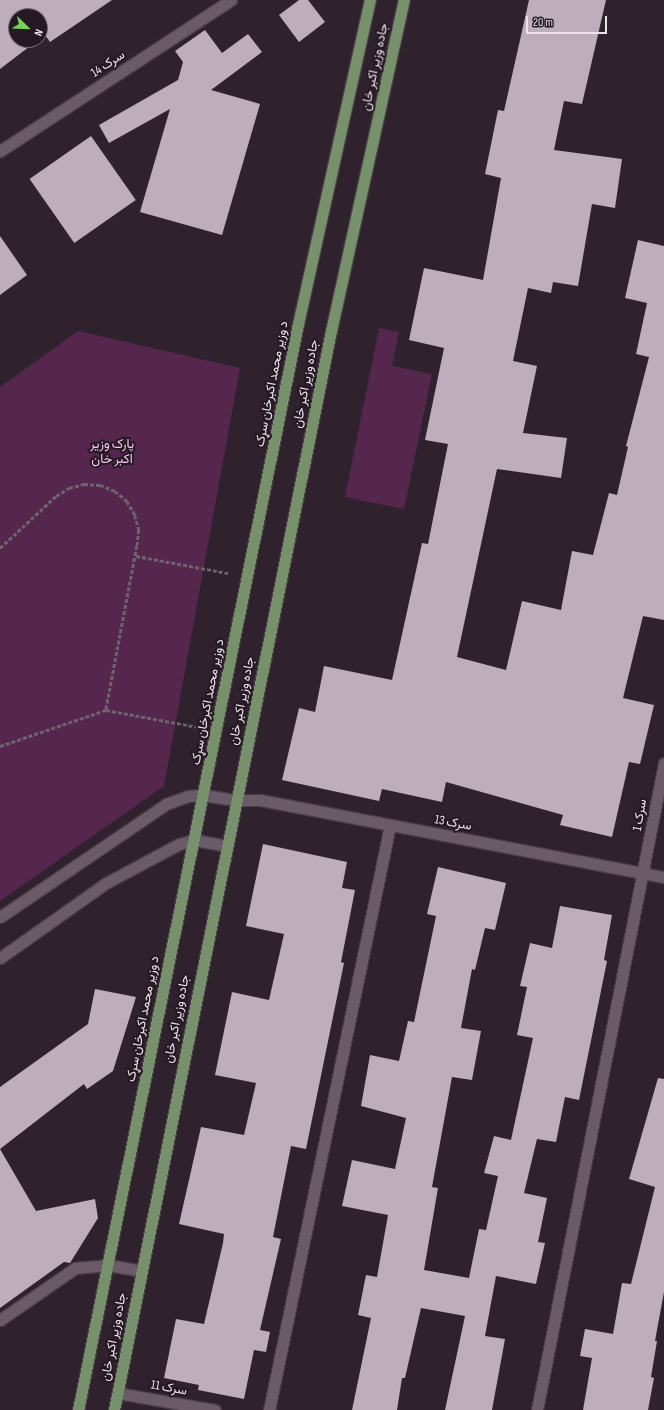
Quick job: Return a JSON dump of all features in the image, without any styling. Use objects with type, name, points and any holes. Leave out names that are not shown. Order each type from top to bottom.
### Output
[{"type":"main road","name":"د وزیر محمد اکبرخان سړک","points":[[78,1410],[298,324],[370,0]]},
{"type":"main road","name":"جاده وزیر اکبر خان","points":[[114,1410],[331,331],[404,0]]},
{"type":"street","name":"سرک 14","points":[[0,151],[231,0]]},
{"type":"street","name":"سرک 1","points":[[537,1410],[644,873],[664,763]]},
{"type":"street","name":"سرک 13","points":[[0,917],[166,804],[188,796],[203,795],[236,800],[260,800],[664,877]]},
{"type":"street","points":[[269,1410],[390,825]]},
{"type":"street","points":[[0,958],[106,883],[179,844],[194,840],[227,846]]},
{"type":"street","points":[[0,1320],[75,1268],[108,1265],[141,1271]]},
{"type":"street","name":"سرک 11","points":[[118,1393],[215,1410]]},
{"type":"path","points":[[0,548],[56,496],[69,488],[84,484],[100,485],[115,491],[126,501],[135,514],[139,530],[136,556],[106,710]]},
{"type":"path","points":[[136,556],[247,576]]},
{"type":"path","points":[[0,746],[106,710],[216,731]]},
{"type":"green space","points":[[379,328],[399,332],[392,366],[432,374],[404,509],[345,497]]},
{"type":"green space","name":"پارک وزیر اکبر خان","points":[[78,331],[240,368],[164,786],[0,901],[0,387]]},
{"type":"building","points":[[0,0],[112,0],[50,42],[48,39],[48,8],[8,8],[8,48],[28,48],[0,69]]},
{"type":"building","points":[[299,0],[308,0],[325,22],[299,42],[279,15]]},
{"type":"building","points":[[529,0],[606,0],[582,104],[564,101],[554,150],[622,159],[615,208],[592,204],[578,286],[553,282],[551,293],[528,288],[513,361],[537,366],[523,433],[567,438],[561,478],[497,469],[457,657],[506,670],[522,601],[561,610],[572,551],[593,555],[609,493],[617,495],[628,447],[626,446],[649,357],[636,354],[647,303],[625,298],[638,240],[664,246],[664,620],[643,616],[623,698],[654,705],[640,764],[629,762],[612,837],[560,825],[563,815],[446,782],[442,802],[382,789],[379,801],[282,780],[299,708],[315,712],[324,666],[392,680],[422,543],[428,544],[448,444],[425,440],[444,348],[409,340],[424,268],[483,280],[501,178],[485,174],[498,110],[504,111]]},
{"type":"building","points":[[205,30],[222,53],[248,34],[262,52],[211,90],[260,104],[222,235],[140,212],[170,109],[109,143],[99,125],[178,80],[183,62],[175,51]]},
{"type":"building","points":[[91,136],[136,200],[74,243],[30,179]]},
{"type":"building","points":[[0,236],[27,275],[0,295]]},
{"type":"building","points":[[263,844],[347,862],[342,888],[355,890],[341,962],[344,963],[306,1149],[291,1146],[273,1237],[281,1239],[260,1330],[270,1332],[266,1352],[254,1350],[244,1399],[198,1390],[199,1385],[164,1378],[176,1319],[204,1324],[223,1243],[224,1234],[179,1224],[201,1127],[244,1135],[256,1083],[215,1075],[232,992],[269,1000],[284,934],[246,926]]},
{"type":"building","points":[[438,867],[506,883],[495,930],[485,928],[475,970],[472,969],[461,1028],[481,1031],[472,1080],[452,1077],[432,1187],[438,1188],[424,1270],[469,1278],[479,1229],[486,1230],[498,1176],[484,1173],[494,1136],[511,1140],[533,1038],[517,1035],[527,987],[520,986],[530,943],[552,948],[560,906],[612,915],[604,960],[607,961],[579,1100],[565,1097],[556,1142],[537,1139],[524,1193],[547,1198],[538,1242],[545,1243],[536,1284],[496,1276],[485,1336],[505,1339],[492,1410],[445,1410],[465,1316],[421,1308],[405,1378],[402,1378],[397,1410],[352,1410],[371,1318],[358,1315],[366,1275],[377,1277],[388,1215],[342,1206],[352,1160],[395,1169],[406,1118],[361,1106],[370,1055],[399,1061],[408,1021],[414,1022],[436,916],[427,914]]},
{"type":"building","points":[[95,989],[136,997],[113,1071],[87,1089],[84,1084],[0,1149],[0,1087],[88,1024]]},
{"type":"building","points":[[658,1078],[664,1079],[664,1292],[655,1341],[657,1341],[651,1377],[654,1378],[648,1410],[583,1410],[592,1358],[580,1356],[585,1329],[613,1334],[622,1283],[631,1284],[655,1187],[629,1179]]},
{"type":"building","points":[[0,1149],[36,1211],[95,1199],[98,1218],[70,1263],[64,1262],[0,1308]]}]
